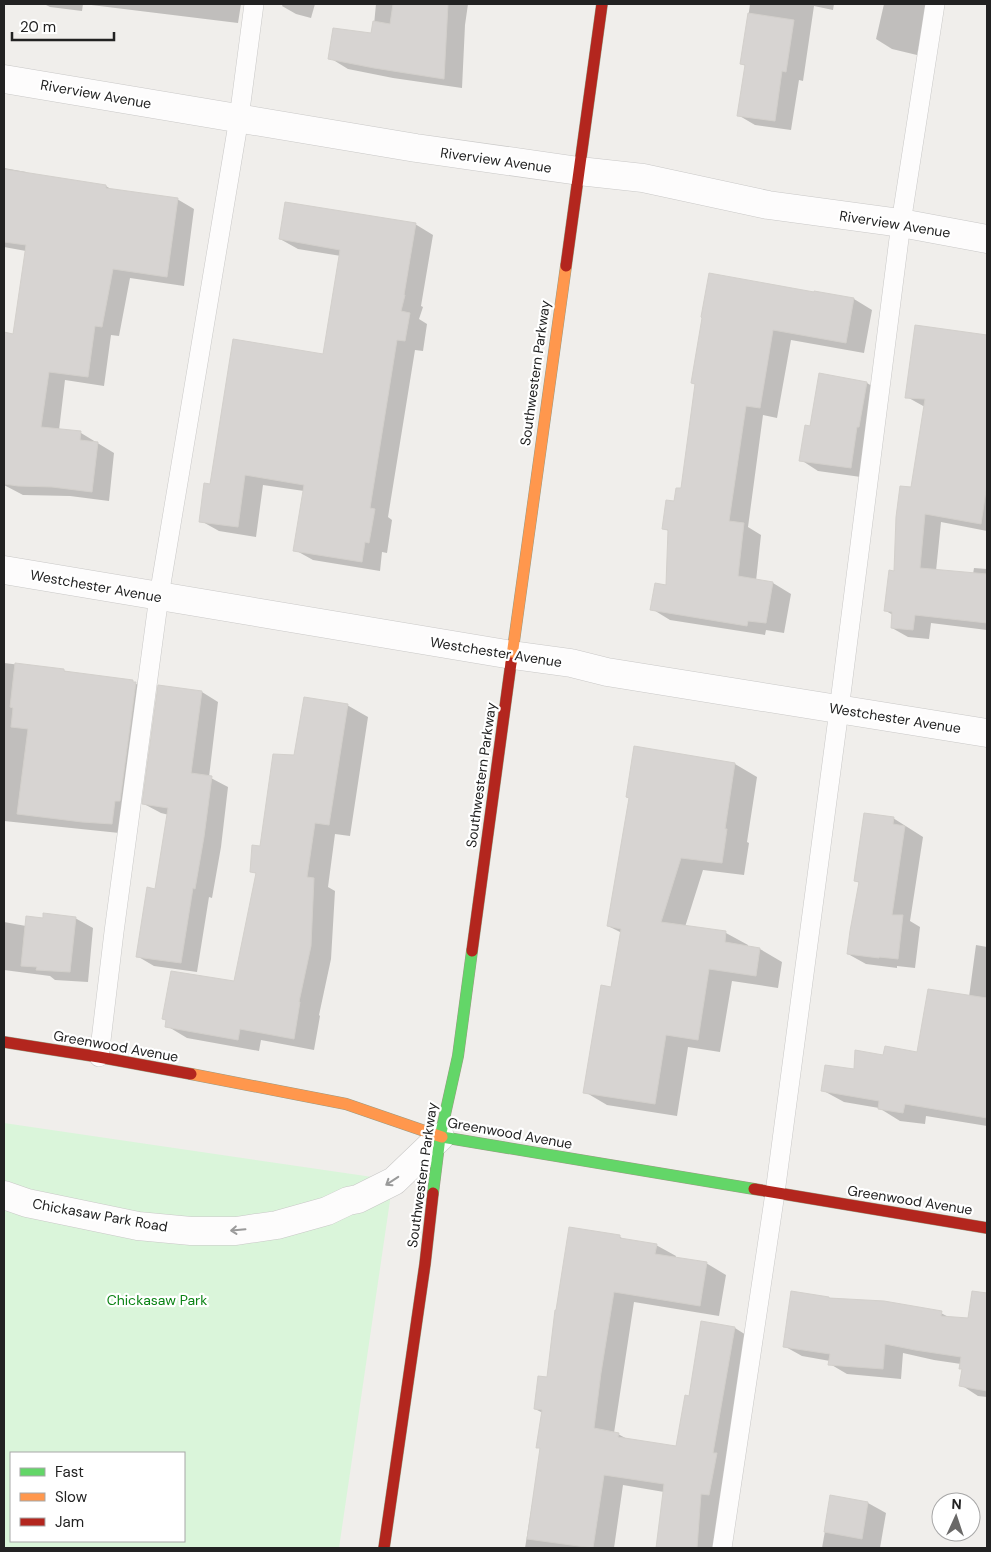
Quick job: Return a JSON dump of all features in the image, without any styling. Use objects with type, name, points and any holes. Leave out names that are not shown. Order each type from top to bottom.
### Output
[{"type":"street","name":"Southwestern Parkway","points":[[384,1548],[425,1264],[440,1137],[458,1056],[602,4]]},
{"type":"street","name":"Riverview Avenue","points":[[4,78],[416,148],[578,172],[643,178],[768,205],[901,223],[987,239]]},
{"type":"street","name":"Westchester Avenue","points":[[4,570],[512,655],[571,663],[607,672],[987,733]]},
{"type":"street","name":"Greenwood Avenue","points":[[4,1042],[100,1057],[346,1104],[440,1137],[987,1228]]},
{"type":"street","name":"Chickasaw Park Road","points":[[4,1195],[27,1202],[138,1226],[191,1230],[242,1230],[277,1225],[327,1211],[348,1201],[358,1199],[394,1181],[440,1137]]},
{"type":"lane","points":[[100,1057],[114,932],[159,596],[239,118],[254,4]]},
{"type":"lane","points":[[722,1548],[775,1192],[840,710],[901,223],[935,4]]},
{"type":"green space","name":"Chickasaw Park","points":[[4,1123],[393,1180],[339,1548],[4,1548]]},
{"type":"building","points":[[393,4],[448,4],[444,79],[328,59],[333,28],[371,33],[373,21],[390,24]]},
{"type":"building","points":[[748,13],[794,20],[786,72],[782,71],[775,121],[737,116],[745,65],[740,64]]},
{"type":"building","points":[[4,169],[106,185],[106,188],[178,198],[167,277],[113,269],[102,327],[95,326],[88,377],[49,372],[41,427],[81,431],[80,440],[98,442],[92,492],[4,484],[4,332],[13,334],[26,245],[4,242]]},
{"type":"building","points":[[285,202],[416,223],[401,311],[410,313],[405,341],[397,340],[370,508],[375,509],[369,543],[365,542],[362,562],[293,551],[304,485],[245,475],[238,527],[199,522],[204,483],[210,484],[233,339],[323,354],[340,250],[279,239]]},
{"type":"building","points":[[709,273],[854,298],[846,343],[773,330],[760,408],[746,406],[729,521],[744,523],[738,576],[773,582],[766,623],[748,621],[747,626],[650,610],[655,583],[666,585],[668,530],[662,529],[666,500],[674,501],[676,488],[681,488],[695,384],[691,383]]},
{"type":"building","points":[[915,325],[987,335],[987,484],[981,524],[925,514],[920,568],[987,574],[987,623],[915,615],[913,630],[891,628],[892,612],[884,611],[889,570],[894,571],[896,517],[900,486],[911,487],[925,399],[905,398]]},
{"type":"building","points":[[819,373],[867,382],[859,427],[857,427],[851,468],[799,461],[805,425],[810,426]]},
{"type":"building","points":[[15,663],[64,669],[64,671],[133,680],[133,682],[136,682],[120,801],[115,801],[112,824],[17,814],[28,729],[11,727],[13,708],[10,707]]},
{"type":"building","points":[[158,685],[202,691],[191,773],[212,776],[204,837],[195,889],[193,888],[181,963],[136,957],[147,887],[155,889],[168,808],[142,804]]},
{"type":"building","points":[[304,697],[348,704],[329,825],[315,823],[307,877],[314,878],[311,946],[299,1002],[294,1039],[240,1029],[238,1040],[165,1027],[166,1020],[162,1019],[171,971],[234,981],[256,873],[250,872],[252,845],[260,846],[273,754],[294,755]]},
{"type":"building","points":[[634,746],[735,763],[722,863],[681,858],[661,922],[726,931],[725,942],[760,948],[756,976],[709,969],[698,1040],[666,1035],[655,1104],[583,1093],[601,985],[611,987],[621,929],[607,926],[629,798],[626,797]]},
{"type":"building","points":[[864,813],[894,817],[893,824],[905,826],[892,915],[903,915],[898,959],[847,954],[859,882],[854,881]]},
{"type":"building","points":[[43,913],[76,917],[70,972],[36,970],[37,967],[21,966],[26,916],[43,918]]},
{"type":"building","points":[[928,989],[987,998],[987,1118],[905,1104],[903,1113],[878,1109],[879,1101],[821,1091],[825,1065],[854,1069],[855,1050],[883,1055],[885,1046],[917,1052]]},
{"type":"building","points":[[569,1227],[620,1235],[620,1238],[657,1244],[655,1254],[707,1262],[700,1306],[614,1292],[594,1428],[619,1433],[618,1437],[676,1446],[685,1395],[689,1396],[701,1321],[735,1327],[713,1453],[717,1453],[709,1495],[701,1494],[697,1548],[656,1548],[664,1484],[604,1475],[593,1548],[527,1539],[540,1448],[536,1448],[542,1410],[534,1409],[538,1376],[547,1377],[555,1310]]},
{"type":"building","points":[[791,1291],[829,1298],[884,1301],[942,1311],[941,1316],[968,1318],[972,1291],[987,1293],[987,1391],[959,1386],[962,1369],[959,1369],[961,1357],[885,1344],[883,1369],[828,1365],[830,1354],[783,1347]]},
{"type":"building","points":[[830,1495],[868,1502],[862,1539],[824,1532]]},
{"type":"traffic: fast","points":[[433,1193],[440,1137],[458,1056],[472,951]]},
{"type":"traffic: fast","points":[[442,1137],[754,1189]]},
{"type":"traffic: slow","points":[[511,663],[566,266]]},
{"type":"traffic: slow","points":[[191,1074],[346,1104],[442,1137]]},
{"type":"traffic: jam","points":[[566,266],[602,4]]},
{"type":"traffic: jam","points":[[472,951],[511,663]]},
{"type":"traffic: jam","points":[[4,1042],[191,1074]]},
{"type":"traffic: jam","points":[[754,1189],[987,1228]]},
{"type":"traffic: jam","points":[[384,1548],[425,1264],[433,1193]]}]
